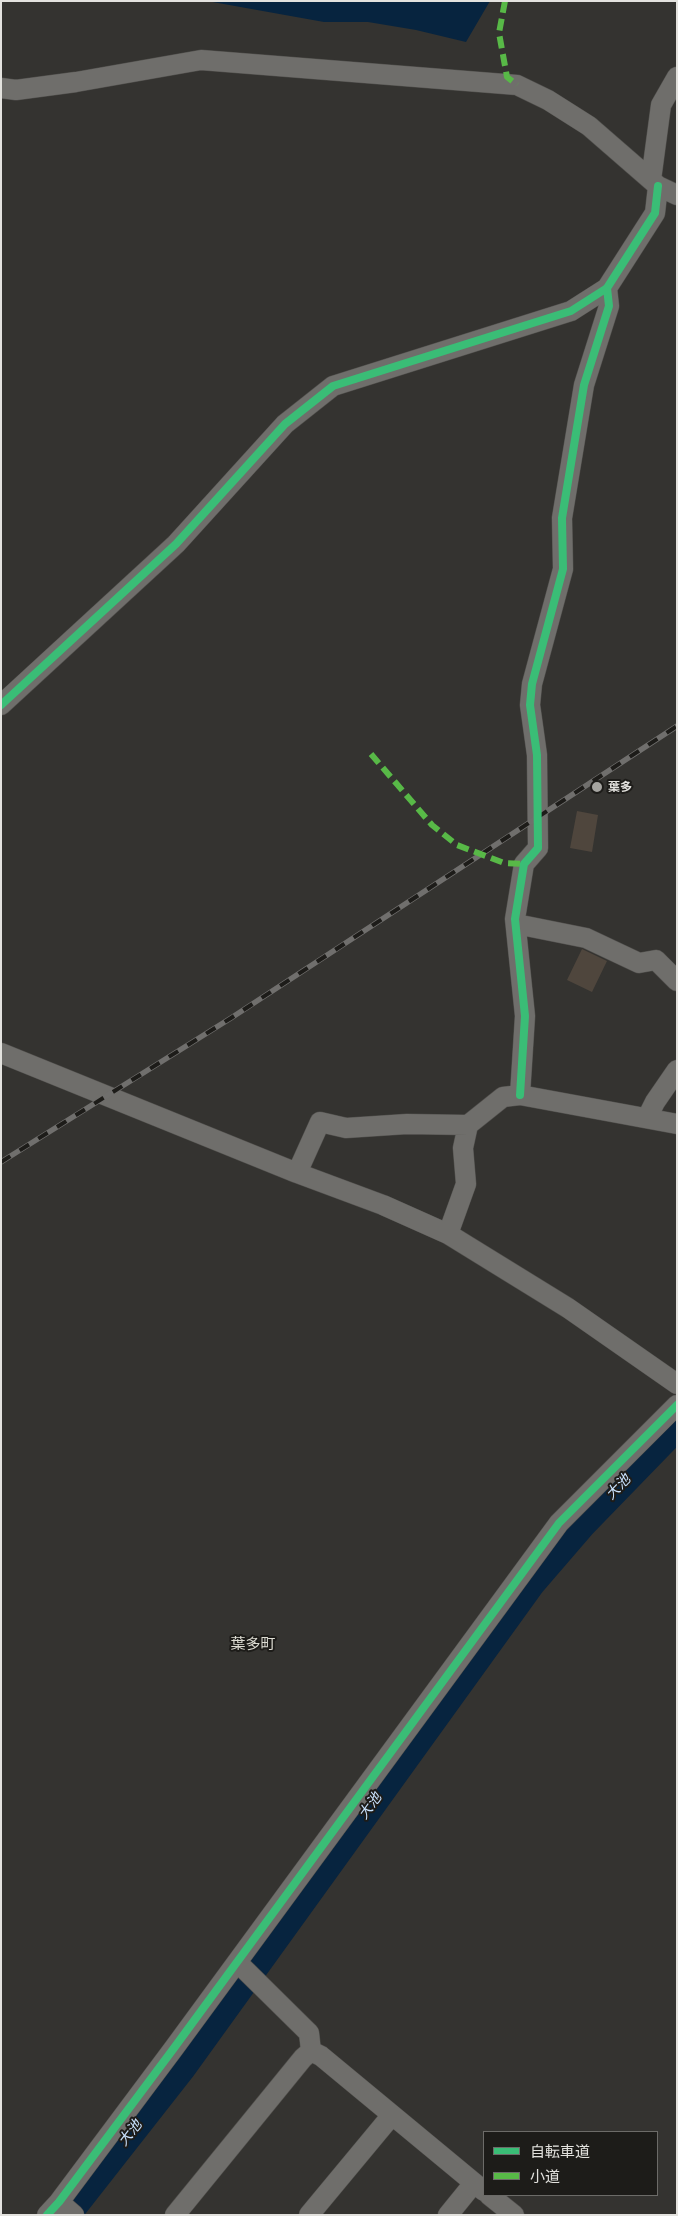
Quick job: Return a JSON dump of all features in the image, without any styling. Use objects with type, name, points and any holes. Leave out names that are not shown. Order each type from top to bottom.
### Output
[{"type":"street","points":[[1,88],[16,90],[76,82],[201,60],[517,85],[548,100],[589,126],[654,183],[677,195]]},
{"type":"street","points":[[1,705],[176,544],[285,424],[334,386],[571,311],[607,288],[655,213],[654,183],[677,77]]},
{"type":"street","points":[[520,1095],[525,1016],[516,924],[524,864],[538,848],[537,755],[530,705],[532,684],[563,569],[562,518],[584,385],[609,306],[607,288]]},
{"type":"street","points":[[516,924],[586,938],[639,964],[656,960],[677,981]]},
{"type":"street","points":[[1,1053],[297,1173],[383,1205],[448,1234],[568,1308],[677,1384]]},
{"type":"street","points":[[647,1118],[655,1102],[677,1070]]},
{"type":"street","points":[[448,1234],[466,1184],[463,1148],[468,1125],[503,1097],[520,1095],[677,1124]]},
{"type":"street","points":[[297,1173],[320,1122],[346,1128],[407,1124],[468,1125]]},
{"type":"street","points":[[60,2211],[237,1962],[560,1523],[677,1405]]},
{"type":"street","points":[[237,1962],[308,2033],[311,2051]]},
{"type":"street","points":[[311,2051],[321,2056],[483,2189],[448,2215]]},
{"type":"street","points":[[176,2215],[303,2058],[311,2051]]},
{"type":"street","points":[[309,2215],[392,2115]]},
{"type":"street","points":[[491,2196],[514,2215]]},
{"type":"water","points":[[207,1],[490,1],[466,42],[416,30],[368,22],[324,22]]},
{"type":"building","points":[[577,811],[598,815],[592,852],[570,848]]},
{"type":"building","points":[[582,949],[607,961],[592,992],[567,980]]},
{"type":"waterway","name":"大池","points":[[66,2215],[182,2067],[531,1583],[581,1525],[677,1426]]},
{"type":"railway","points":[[1,1162],[231,1018],[677,726]]},
{"type":"marked path","points":[[505,1],[499,33],[507,77],[517,85]]},
{"type":"marked path","points":[[371,754],[432,825],[457,845],[504,863],[524,864]]},
{"type":"cycle path","points":[[1,705],[176,544],[285,424],[333,386],[571,311],[607,288],[655,213],[658,186]]},
{"type":"cycle path","points":[[520,1095],[525,1016],[515,919],[524,864],[538,848],[537,755],[530,705],[532,684],[563,569],[562,518],[584,385],[609,306],[607,288]]},
{"type":"cycle path","points":[[47,2215],[59,2202],[174,2048],[559,1523],[677,1405]]},
{"type":"place","name":"葉多","points":[[597,787]]},
{"type":"district","name":"葉多町","points":[[253,1644]]}]
